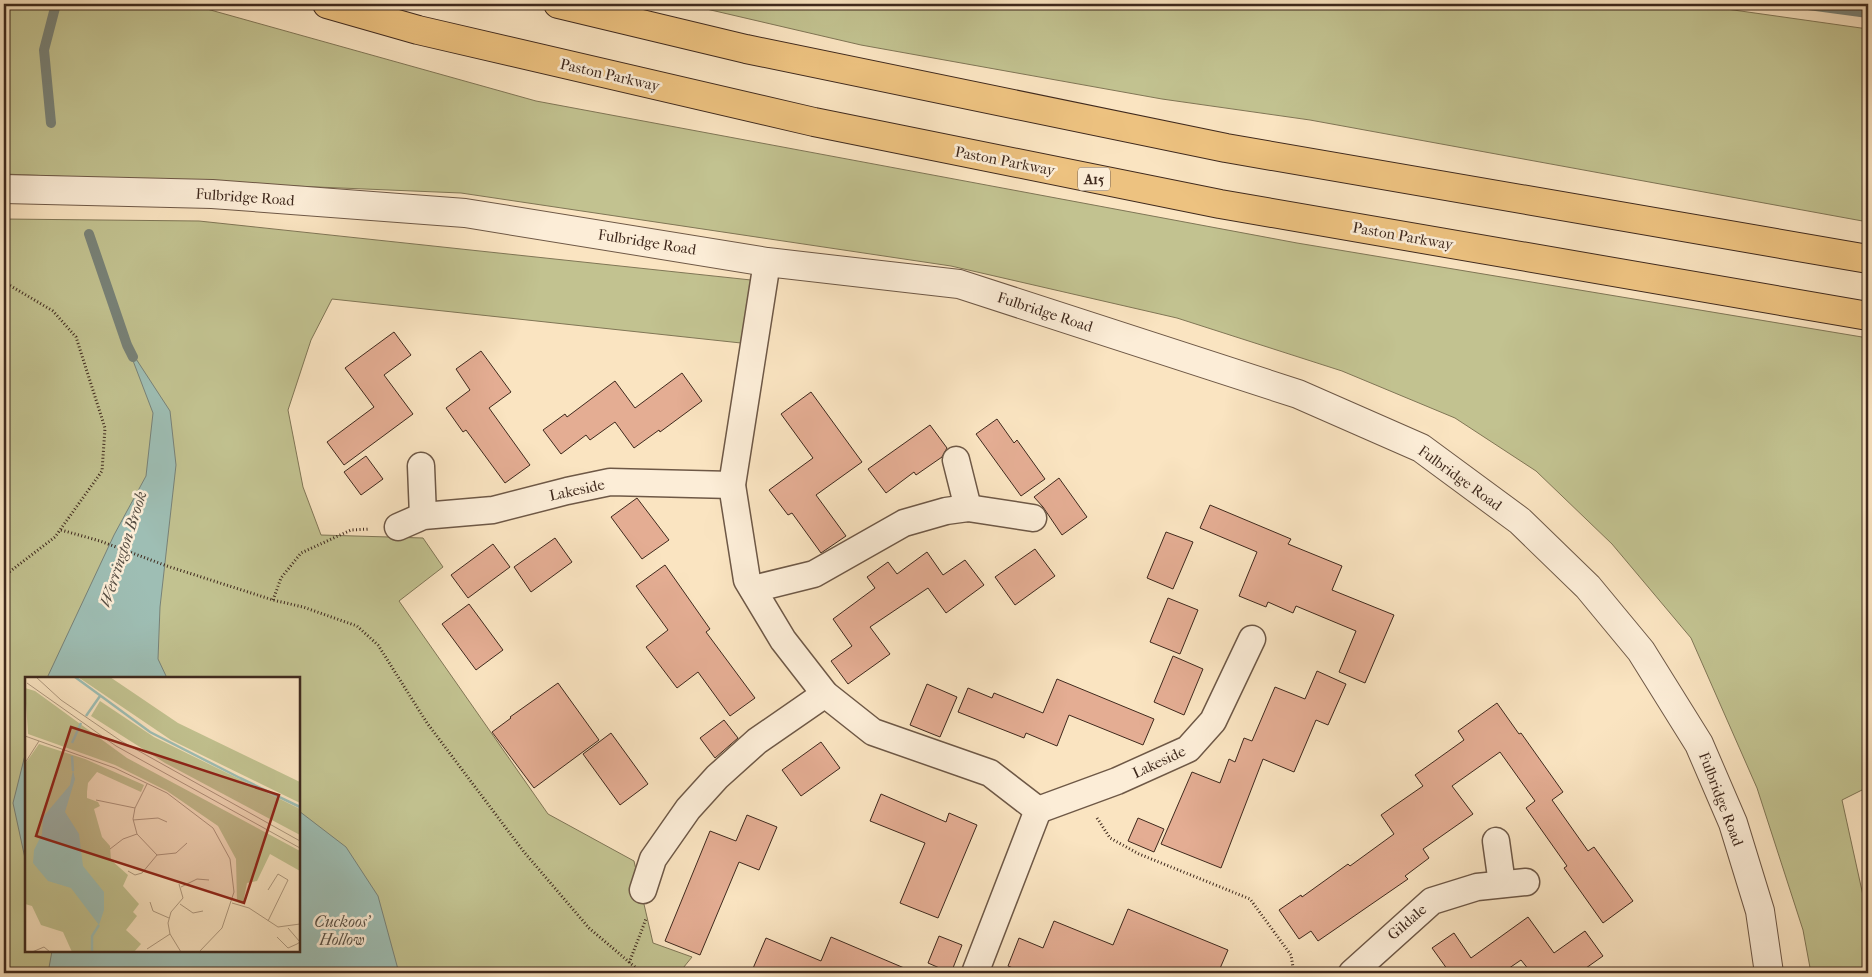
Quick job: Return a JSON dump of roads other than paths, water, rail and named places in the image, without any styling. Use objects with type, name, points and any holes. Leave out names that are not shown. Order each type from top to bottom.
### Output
[{"type":"highway","name":"Paston Parkway","points":[[327,4],[418,30],[814,122],[1220,204],[1868,316]]},
{"type":"highway","points":[[558,4],[756,52],[1226,148],[1868,259]]},
{"type":"street","name":"Fulbridge Road","points":[[4,189],[212,194],[466,213],[767,262],[958,284],[1298,394],[1421,448],[1520,521],[1588,587],[1642,651],[1699,744],[1732,823],[1760,911],[1770,973]]},
{"type":"street","points":[[767,262],[732,485],[747,580],[783,640],[825,694],[873,732],[990,773],[1038,810],[975,973]]},
{"type":"street","points":[[956,460],[968,508]]},
{"type":"street","points":[[421,466],[423,516]]},
{"type":"street","name":"Lakeside","points":[[398,526],[423,516],[493,510],[610,482],[732,485]]},
{"type":"street","points":[[752,589],[814,574],[904,523],[946,511],[968,508],[1033,518]]},
{"type":"street","name":"Lakeside","points":[[1038,810],[1117,781],[1188,749],[1213,721],[1252,639]]},
{"type":"street","points":[[643,890],[653,858],[688,809],[717,777],[757,741],[825,694]]},
{"type":"street","name":"Gildale","points":[[1352,973],[1432,901],[1477,887],[1514,883],[1496,841]]},
{"type":"water","points":[[127,345],[170,411],[176,465],[160,607],[158,659],[167,677],[47,677],[114,535],[146,476],[153,413]]},
{"type":"water","points":[[25,755],[25,858],[13,803]]},
{"type":"water","name":"Cuckoos' Hollow","points":[[300,812],[346,847],[378,896],[399,973],[48,973],[52,952],[300,952]]},
{"type":"waterway","name":"Werrington Brook","points":[[51,123],[44,50],[56,4]]},
{"type":"waterway","points":[[1801,4],[1868,13]]},
{"type":"waterway","name":"Werrington Brook","points":[[89,234],[127,345],[133,357]]}]
